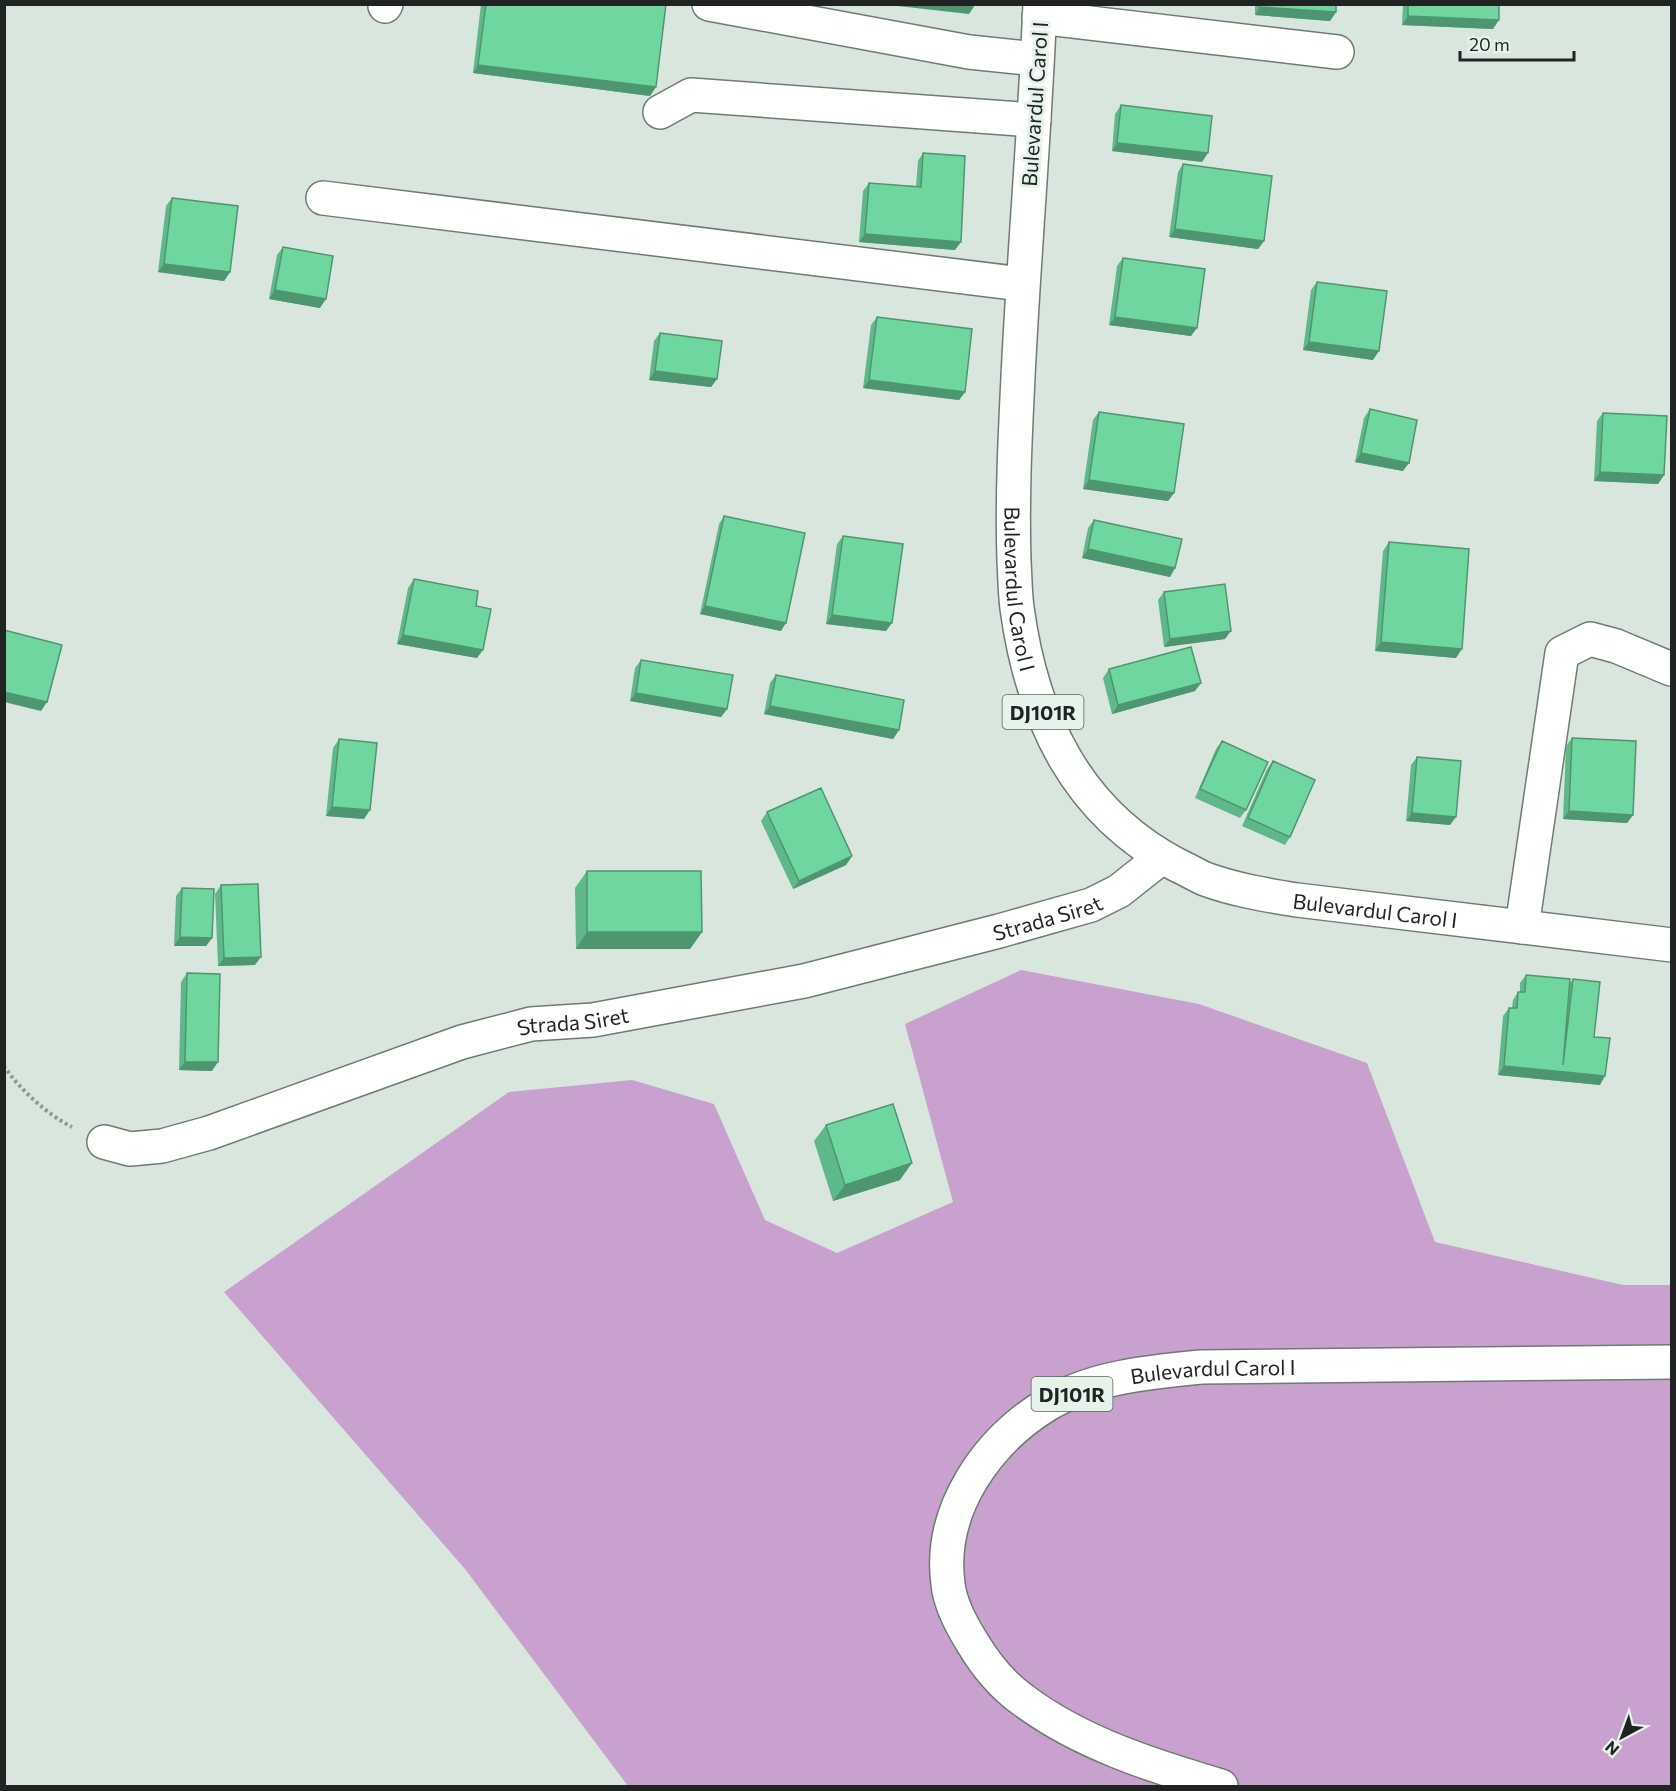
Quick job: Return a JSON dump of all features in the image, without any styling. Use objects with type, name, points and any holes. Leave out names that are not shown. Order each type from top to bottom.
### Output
[{"type":"street","points":[[709,4],[969,52],[1037,59]]},
{"type":"street","points":[[1040,11],[1336,52]]},
{"type":"street","name":"Bulevardul Carol I","points":[[1040,11],[1022,284],[1013,528],[1017,607],[1026,657],[1039,701],[1057,744],[1074,775],[1098,807],[1128,833],[1162,857],[1204,879],[1247,891],[1297,900],[1671,945]]},
{"type":"street","points":[[660,112],[691,95],[1034,120]]},
{"type":"street","points":[[323,198],[1022,284]]},
{"type":"street","points":[[1522,927],[1562,653],[1590,639],[1616,646],[1671,669]]},
{"type":"street","name":"Strada Siret","points":[[104,1142],[130,1149],[162,1146],[209,1133],[462,1042],[531,1024],[592,1020],[804,981],[999,931],[1091,905],[1119,891],[1162,857]]},
{"type":"street","name":"Bulevardul Carol I","points":[[1221,1786],[1120,1753],[1062,1726],[1022,1699],[985,1664],[961,1624],[948,1585],[948,1545],[956,1509],[973,1475],[996,1447],[1023,1421],[1050,1403],[1093,1385],[1138,1373],[1201,1367],[1671,1362]]},
{"type":"path","points":[[4,1066],[11,1076],[55,1119],[104,1142]]},
{"type":"shaded area","points":[[1021,970],[1199,1004],[1367,1063],[1435,1242],[1623,1285],[1671,1285],[1671,1786],[628,1786],[465,1569],[224,1292],[509,1092],[632,1080],[714,1104],[765,1220],[837,1253],[953,1202],[905,1024]]},
{"type":"building","points":[[486,4],[666,4],[656,87],[478,65]]},
{"type":"building","points":[[1261,4],[1336,4],[1336,12],[1260,7]]},
{"type":"building","points":[[1408,4],[1499,4],[1499,20],[1408,16]]},
{"type":"building","points":[[1121,105],[1212,116],[1208,153],[1117,143]]},
{"type":"building","points":[[923,153],[965,156],[961,242],[865,234],[869,183],[921,187]]},
{"type":"building","points":[[1183,164],[1272,176],[1264,241],[1175,229]]},
{"type":"building","points":[[172,198],[238,206],[230,272],[164,264]]},
{"type":"building","points":[[283,247],[333,256],[326,299],[275,290]]},
{"type":"building","points":[[1123,258],[1205,269],[1197,328],[1115,317]]},
{"type":"building","points":[[1317,282],[1387,291],[1379,351],[1309,342]]},
{"type":"building","points":[[877,317],[972,329],[965,392],[869,380]]},
{"type":"building","points":[[660,333],[722,341],[717,379],[655,371]]},
{"type":"building","points":[[1370,409],[1417,420],[1409,463],[1361,453]]},
{"type":"building","points":[[1099,412],[1184,424],[1174,493],[1089,480]]},
{"type":"building","points":[[1603,413],[1667,416],[1664,475],[1600,472]]},
{"type":"building","points":[[724,516],[805,533],[786,623],[705,606]]},
{"type":"building","points":[[1094,520],[1182,539],[1175,568],[1088,549]]},
{"type":"building","points":[[843,536],[903,544],[892,623],[832,615]]},
{"type":"building","points":[[1389,542],[1469,549],[1462,649],[1381,642]]},
{"type":"building","points":[[414,579],[478,591],[476,606],[491,609],[483,650],[403,635]]},
{"type":"building","points":[[1225,584],[1231,631],[1170,639],[1164,592]]},
{"type":"building","points":[[4,630],[62,645],[47,702],[4,692]]},
{"type":"building","points":[[1191,647],[1201,683],[1118,705],[1109,669]]},
{"type":"building","points":[[641,660],[733,675],[727,709],[636,693]]},
{"type":"building","points":[[776,675],[904,700],[899,730],[770,706]]},
{"type":"building","points":[[1572,738],[1636,741],[1633,815],[1569,811]]},
{"type":"building","points":[[339,739],[377,743],[370,810],[332,807]]},
{"type":"building","points":[[1222,741],[1268,762],[1246,810],[1200,789]]},
{"type":"building","points":[[1417,757],[1461,761],[1456,817],[1412,813]]},
{"type":"building","points":[[1273,761],[1315,780],[1290,837],[1248,818]]},
{"type":"building","points":[[821,788],[852,856],[799,881],[767,812]]},
{"type":"building","points":[[587,871],[701,871],[702,932],[587,932]]},
{"type":"building","points":[[258,884],[261,957],[224,958],[221,885]]},
{"type":"building","points":[[182,888],[214,889],[212,938],[180,937]]},
{"type":"building","points":[[187,973],[220,974],[218,1062],[185,1062]]},
{"type":"building","points":[[1526,975],[1570,979],[1563,1065],[1573,979],[1600,982],[1594,1037],[1610,1038],[1605,1076],[1504,1066],[1509,1008],[1517,1008],[1518,992],[1525,992]]},
{"type":"building","points":[[893,1104],[912,1163],[845,1185],[826,1125]]}]
